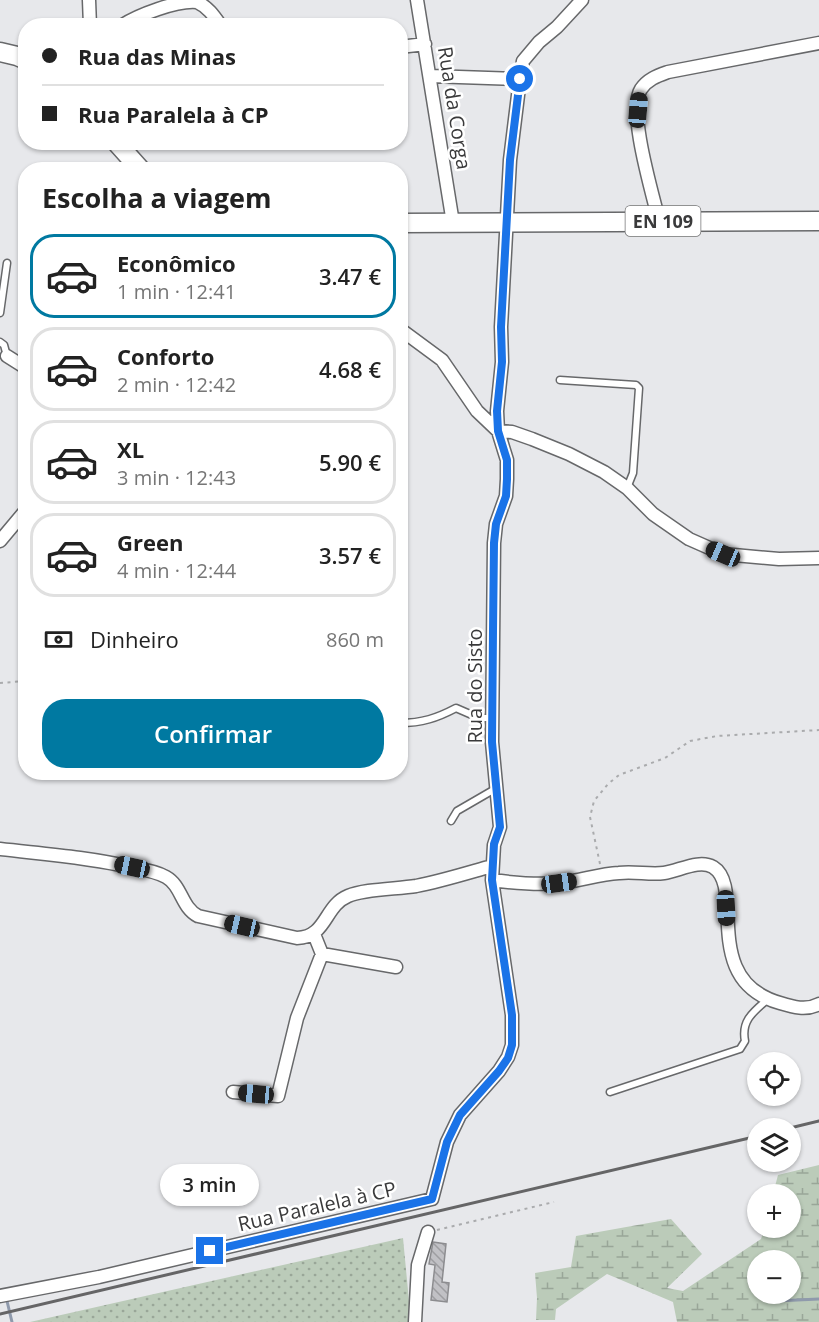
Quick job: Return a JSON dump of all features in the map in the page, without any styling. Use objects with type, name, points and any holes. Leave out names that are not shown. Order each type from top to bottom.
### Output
[{"type":"main road","points":[[0,52],[18,56]]},
{"type":"main road","points":[[123,150],[134,162]]},
{"type":"main road","name":"EN 109","points":[[408,223],[819,221]]},
{"type":"street","points":[[89,0],[90,18]]},
{"type":"street","points":[[136,18],[154,8],[181,0],[195,0],[211,11],[216,18]]},
{"type":"street","name":"Rua da Corga","points":[[417,0],[453,223]]},
{"type":"street","name":"Rua do Sisto","points":[[432,1199],[447,1142],[460,1115],[499,1071],[508,1058],[512,1045],[512,1015],[492,880],[494,844],[500,827],[492,742],[494,543],[496,524],[506,496],[507,479],[507,460],[498,431],[497,411],[502,362],[501,327],[510,160],[523,61],[582,0]]},
{"type":"street","points":[[659,221],[639,133],[639,91],[650,79],[668,72],[819,43]]},
{"type":"street","points":[[408,45],[425,44]]},
{"type":"street","points":[[430,76],[520,79]]},
{"type":"street","points":[[408,335],[442,360],[477,411],[498,431],[512,432],[570,454],[604,472],[627,488],[653,514],[689,539],[723,554],[819,558]]},
{"type":"street","points":[[7,356],[18,363]]},
{"type":"street","points":[[0,541],[18,520]]},
{"type":"street","points":[[0,849],[114,863],[150,871],[172,881],[191,912],[198,916],[297,938],[306,937],[319,930],[334,906],[351,894],[419,885],[492,866]]},
{"type":"street","points":[[492,880],[559,883],[630,872],[662,874],[700,864],[712,867],[720,874],[725,886],[731,958],[743,981],[767,1000],[810,1009],[819,1004]]},
{"type":"street","points":[[233,1092],[278,1096],[297,1018],[322,954],[314,934]]},
{"type":"street","points":[[322,954],[396,967]]},
{"type":"street","name":"Rua Paralela à CP","points":[[0,1296],[99,1277],[432,1199]]},
{"type":"street","points":[[416,1322],[418,1265],[428,1232]]},
{"type":"lane","points":[[0,313],[7,263]]},
{"type":"lane","points":[[0,342],[4,345],[7,356]]},
{"type":"lane","points":[[560,380],[636,385],[639,388],[633,473],[627,488]]},
{"type":"lane","points":[[408,723],[436,719],[456,708],[479,718],[493,718]]},
{"type":"lane","points":[[451,821],[457,811],[496,788]]},
{"type":"lane","points":[[610,1092],[740,1048],[745,1041],[743,1029],[746,1022],[767,1000]]},
{"type":"path","points":[[0,683],[18,682]]},
{"type":"path","points":[[603,876],[591,817],[594,801],[619,775],[665,758],[690,741],[717,736],[819,730]]},
{"type":"path","points":[[428,1232],[554,1202]]},
{"type":"green space","points":[[819,1165],[819,1322],[677,1322],[673,1302],[607,1274],[556,1309],[555,1320],[536,1320],[535,1273],[571,1267],[576,1236],[671,1219],[702,1254],[667,1288],[683,1291],[761,1238],[801,1238],[801,1184],[776,1184],[778,1175],[801,1172],[801,1169]]},
{"type":"green space","points":[[403,1238],[411,1322],[30,1322]]},
{"type":"building","points":[[433,1242],[446,1244],[442,1282],[449,1283],[447,1302],[431,1300],[435,1265],[429,1264]]},
{"type":"waterway","points":[[801,1300],[819,1299]]},
{"type":"waterway","points":[[7,1301],[12,1322]]},
{"type":"railway","points":[[801,1125],[819,1121]]},
{"type":"railway","points":[[0,1314],[747,1139]]},
{"type":"route","points":[[210,1251],[432,1199],[447,1142],[460,1115],[499,1071],[508,1058],[512,1045],[512,1015],[507,973],[492,880],[494,844],[500,827],[492,742],[494,543],[496,524],[506,496],[507,479],[507,460],[498,431],[497,411],[502,362],[501,327],[510,160],[520,79]]}]
